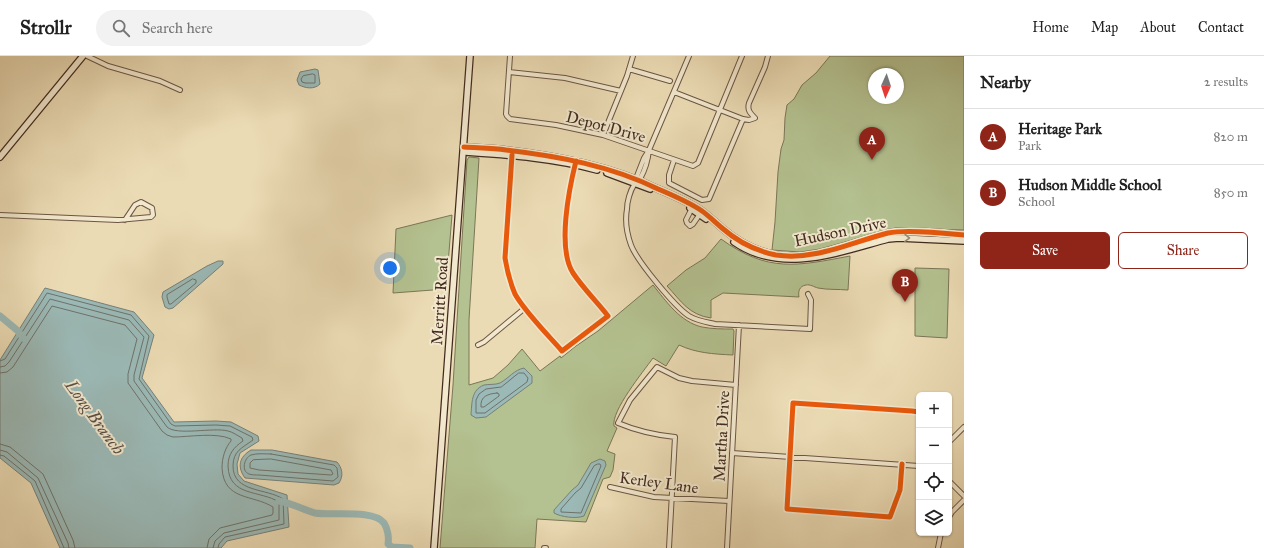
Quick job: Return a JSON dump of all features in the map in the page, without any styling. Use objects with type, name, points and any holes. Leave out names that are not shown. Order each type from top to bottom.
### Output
[{"type":"street","points":[[0,158],[83,56]]},
{"type":"street","points":[[87,56],[108,66],[160,81],[180,90]]},
{"type":"street","name":"Merritt Road","points":[[434,548],[470,56]]},
{"type":"street","points":[[510,56],[509,72],[565,78],[621,91]]},
{"type":"street","points":[[603,134],[621,91],[633,56]]},
{"type":"street","points":[[689,56],[649,150],[648,159],[630,194],[626,209],[627,228],[631,245],[638,258],[676,305],[689,316],[700,322],[810,329],[811,300],[808,294]]},
{"type":"street","points":[[719,111],[742,56]]},
{"type":"street","points":[[674,92],[743,120],[755,118],[749,112],[748,105],[765,67],[768,56]]},
{"type":"street","points":[[629,69],[670,81]]},
{"type":"street","name":"Depot Drive","points":[[509,72],[506,114],[508,118],[512,120],[556,125],[603,134],[690,166],[695,166],[698,163],[719,111]]},
{"type":"street","points":[[674,160],[669,176],[669,183],[702,200],[707,200],[711,197],[743,120]]},
{"type":"street","name":"Hudson Drive","points":[[464,150],[506,150],[575,163],[637,181],[701,212],[740,242],[765,252],[786,256],[819,253],[889,233],[902,231],[964,234]]},
{"type":"street","name":"Hudson Drive","points":[[464,150],[575,163]]},
{"type":"street","points":[[512,155],[505,258],[507,272],[516,294],[525,308],[562,351],[608,316],[572,272],[567,259],[565,246],[569,192],[575,163]]},
{"type":"street","points":[[0,216],[125,220],[151,217],[153,215],[152,208],[141,202],[136,205],[125,220]]},
{"type":"street","points":[[693,208],[686,220],[686,223],[690,226],[701,212]]},
{"type":"street","name":"Hudson Drive","points":[[701,212],[724,235],[741,247],[759,254],[785,260],[805,259],[888,239],[899,238],[964,241]]},
{"type":"street","points":[[478,345],[484,342],[525,308]]},
{"type":"street","name":"Martha Drive","points":[[727,548],[739,325]]},
{"type":"street","points":[[669,548],[675,438],[636,431],[618,423],[630,400],[657,367],[679,378],[692,381],[736,385]]},
{"type":"street","points":[[902,464],[900,490],[890,517],[787,509],[793,403],[916,412]]},
{"type":"street","points":[[952,438],[964,427]]},
{"type":"street","points":[[732,453],[916,466]]},
{"type":"street","points":[[952,484],[964,496]]},
{"type":"street","name":"Kerley Lane","points":[[610,487],[654,496],[729,501]]},
{"type":"street","points":[[952,512],[964,500]]},
{"type":"street","points":[[938,548],[940,536]]},
{"type":"green space","points":[[830,56],[964,56],[964,230],[895,228],[820,249],[800,252],[772,250],[778,172],[781,149],[784,140],[787,105],[794,99],[802,85],[816,73]]},
{"type":"green space","points":[[469,157],[479,158],[469,320],[469,385],[493,378],[508,365],[522,349],[540,371],[560,356],[561,358],[598,331],[653,285],[668,304],[687,321],[702,327],[714,329],[733,329],[734,331],[733,355],[712,354],[685,348],[679,345],[666,366],[653,358],[617,411],[614,419],[614,426],[617,428],[607,451],[615,454],[613,470],[610,477],[603,479],[586,522],[537,519],[535,548],[440,548],[453,385],[467,160]]},
{"type":"green space","points":[[452,215],[446,289],[393,293],[396,229]]},
{"type":"green space","points":[[721,239],[738,250],[754,257],[768,262],[783,264],[798,264],[850,256],[848,290],[822,289],[808,285],[800,288],[799,297],[723,293],[711,300],[711,318],[697,314],[681,302],[667,286],[686,270],[705,258]]},
{"type":"green space","points":[[915,268],[949,269],[947,338],[915,336]]},
{"type":"water","points":[[315,69],[318,70],[320,84],[318,86],[307,88],[299,85],[297,80],[300,72]]},
{"type":"water","points":[[218,261],[223,261],[223,264],[173,308],[169,309],[165,307],[162,297],[163,292]]},
{"type":"water","points":[[45,288],[134,312],[154,335],[142,378],[174,422],[231,422],[258,436],[259,441],[240,453],[237,464],[238,474],[244,481],[287,495],[289,527],[227,541],[221,548],[60,548],[31,483],[0,458],[0,360]]},
{"type":"water","points":[[524,368],[532,376],[532,383],[486,417],[476,418],[471,415],[473,397],[480,387],[500,383],[517,370]]},
{"type":"water","points":[[251,450],[272,450],[337,462],[341,469],[342,477],[339,483],[334,485],[245,478],[242,474],[240,462]]},
{"type":"water","points":[[600,459],[605,461],[606,465],[584,516],[569,517],[554,513],[554,510],[578,485],[591,463]]},
{"type":"waterway","name":"Long Branch","points":[[0,316],[18,331],[23,338]]},
{"type":"waterway","points":[[279,501],[315,513],[362,514],[371,516],[384,523],[388,536],[388,544],[392,547],[410,548]]},
{"type":"cycle path","points":[[464,147],[501,149],[545,155],[584,163],[622,174],[686,202],[702,211],[741,242],[761,251],[776,255],[791,256],[819,253],[888,233],[905,231],[964,235]]},
{"type":"cycle path","points":[[512,155],[505,258],[508,272],[513,290],[519,301],[562,351],[608,316],[577,279],[568,262],[565,234],[566,218],[570,187],[576,161]]},
{"type":"cycle path","points":[[902,464],[900,490],[890,517],[787,509],[793,403],[916,412]]},
{"type":"place","name":"Heritage Park","points":[[872,160]]},
{"type":"place","name":"Hudson Middle School","points":[[905,302]]}]
